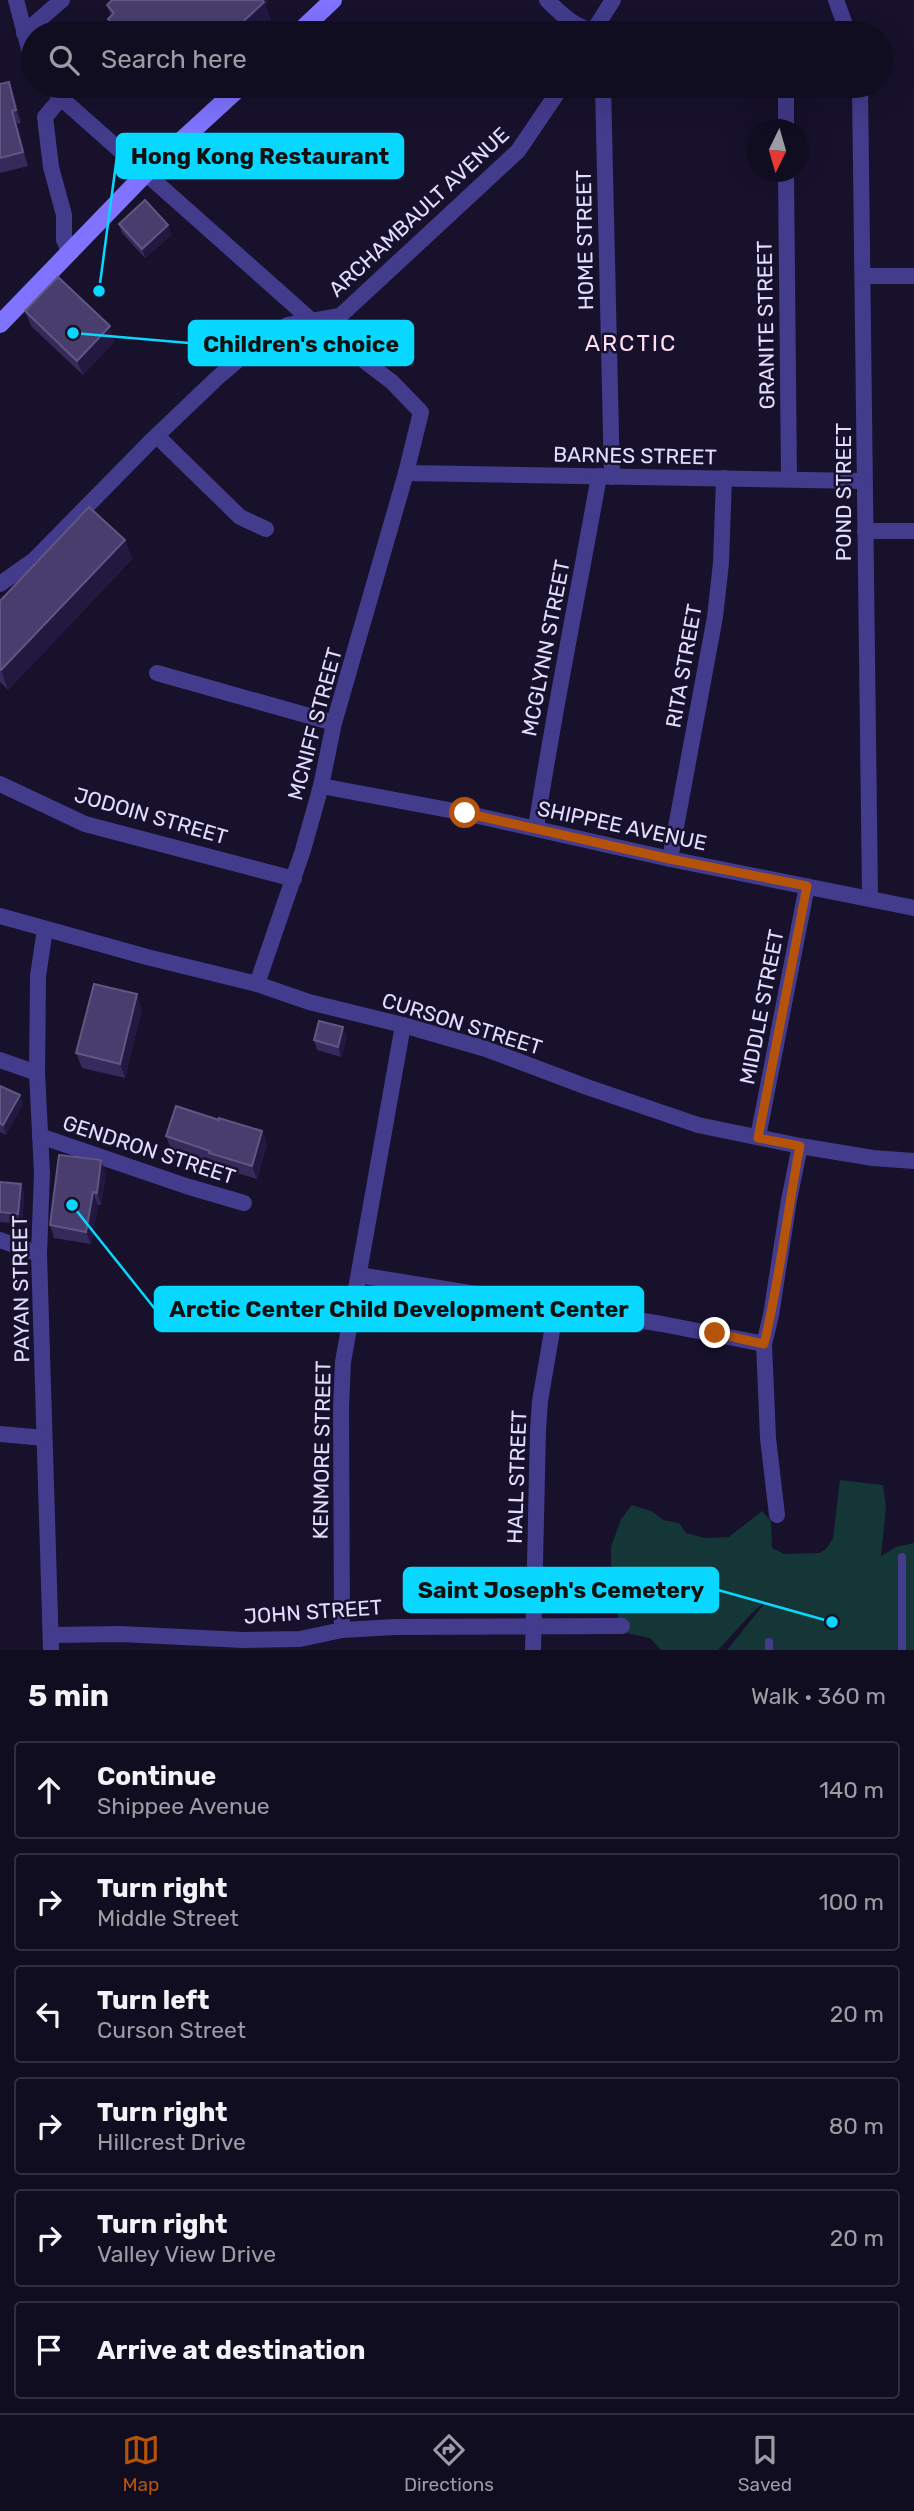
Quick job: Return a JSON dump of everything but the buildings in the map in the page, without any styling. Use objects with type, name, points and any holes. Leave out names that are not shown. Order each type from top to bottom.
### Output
[{"type":"main road","points":[[311,21],[333,0]]},
{"type":"main road","points":[[0,324],[145,174],[228,98]]},
{"type":"street","points":[[16,0],[21,21]]},
{"type":"street","points":[[38,21],[62,0]]},
{"type":"street","points":[[547,0],[567,21]]},
{"type":"street","points":[[600,21],[613,0]]},
{"type":"street","points":[[836,0],[844,21]]},
{"type":"street","points":[[53,98],[45,117],[51,167],[64,215],[64,240],[70,253]]},
{"type":"street","points":[[63,98],[312,321]]},
{"type":"street","name":"ARCHAMBAULT AVENUE","points":[[0,584],[34,560],[157,436],[264,338],[288,324],[340,316],[518,151],[554,98]]},
{"type":"street","name":"HOME STREET","points":[[603,98],[605,477]]},
{"type":"street","points":[[786,98],[786,119]]},
{"type":"street","name":"POND STREET","points":[[860,98],[870,898]]},
{"type":"street","name":"GRANITE STREET","points":[[786,182],[789,479]]},
{"type":"street","points":[[863,276],[914,276]]},
{"type":"street","name":"MCNIFF STREET","points":[[257,984],[294,879],[321,786],[334,723],[421,412],[392,382],[312,321]]},
{"type":"street","points":[[157,436],[240,517],[266,529]]},
{"type":"street","name":"BARNES STREET","points":[[406,472],[863,481]]},
{"type":"street","name":"MCGLYNN STREET","points":[[536,828],[551,732],[605,477]]},
{"type":"street","name":"RITA STREET","points":[[670,859],[715,617],[721,563],[724,478]]},
{"type":"street","points":[[865,531],[914,531]]},
{"type":"street","points":[[158,673],[334,723]]},
{"type":"street","name":"JODOIN STREET","points":[[0,784],[85,824],[294,879]]},
{"type":"street","name":"SHIPPEE AVENUE","points":[[321,786],[536,828],[670,859],[914,908]]},
{"type":"street","name":"MIDDLE STREET","points":[[758,1138],[807,886]]},
{"type":"street","name":"CURSON STREET","points":[[0,916],[257,984],[309,1002],[486,1049],[698,1125],[800,1146],[873,1158],[914,1161]]},
{"type":"street","name":"PAYAN STREET","points":[[45,929],[38,976],[37,1073],[40,1136],[39,1254],[51,1642]]},
{"type":"street","name":"KENMORE STREET","points":[[342,1630],[343,1362],[403,1025]]},
{"type":"street","points":[[0,1060],[37,1073]]},
{"type":"street","name":"GENDRON STREET","points":[[40,1136],[244,1203]]},
{"type":"street","points":[[777,1515],[768,1437],[764,1344],[800,1146]]},
{"type":"street","points":[[0,1240],[39,1254]]},
{"type":"street","points":[[359,1275],[689,1328],[764,1344]]},
{"type":"street","name":"HALL STREET","points":[[533,1650],[540,1401],[556,1307]]},
{"type":"street","points":[[0,1434],[44,1438]]},
{"type":"street","name":"JOHN STREET","points":[[51,1642],[120,1634],[244,1640],[300,1639],[342,1630],[395,1627],[622,1626]]},
{"type":"lane","points":[[902,1557],[902,1650]]},
{"type":"green space","points":[[840,1480],[883,1485],[886,1508],[881,1556],[896,1547],[914,1543],[914,1650],[727,1650],[768,1599],[718,1650],[661,1650],[650,1638],[617,1631],[620,1579],[611,1565],[611,1547],[621,1519],[632,1505],[653,1512],[663,1520],[679,1523],[686,1533],[705,1538],[729,1537],[762,1511],[771,1521],[772,1548],[784,1554],[820,1553],[833,1538]]},
{"type":"place","name":"Hong Kong Restaurant","points":[[99,291]]},
{"type":"place","name":"Children's choice","points":[[73,333]]},
{"type":"place","name":"Arctic Center Child Development Center","points":[[72,1205]]},
{"type":"place","name":"Saint Joseph's Cemetery","points":[[832,1622]]},
{"type":"district","name":"ARCTIC","points":[[631,343]]},
{"type":"route","points":[[465,813],[670,859],[807,886],[761,1111],[758,1138],[800,1146],[771,1315],[764,1344],[715,1333]]}]
